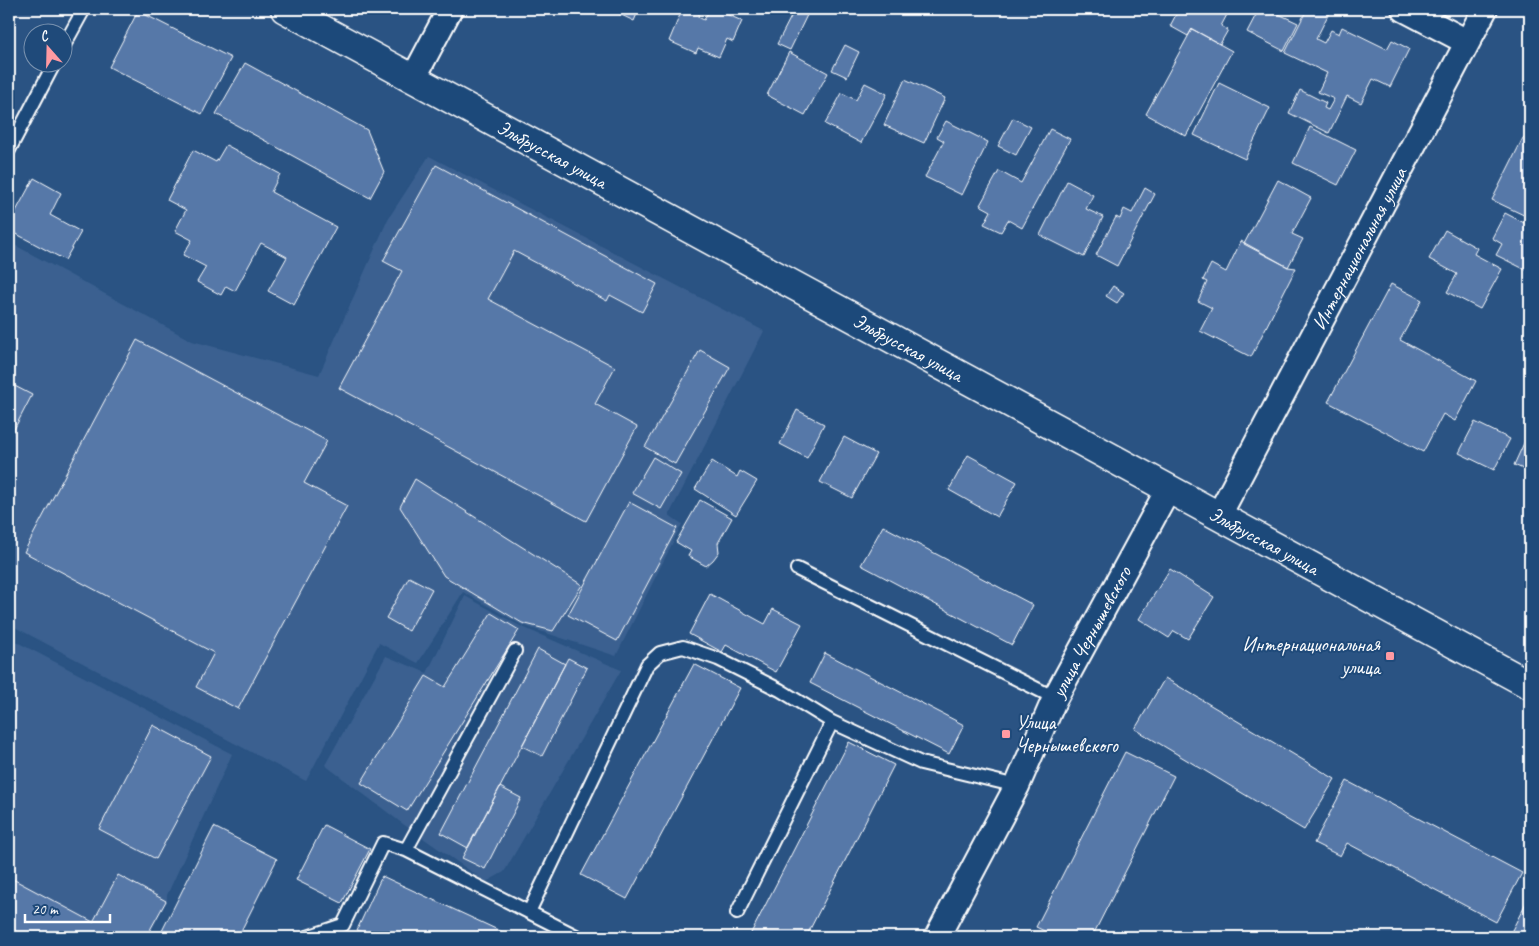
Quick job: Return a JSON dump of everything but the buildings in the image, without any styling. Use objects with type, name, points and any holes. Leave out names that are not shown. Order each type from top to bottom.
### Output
[{"type":"street","name":"Эльбрусская улица","points":[[285,9],[414,77],[1530,685]]},
{"type":"street","points":[[414,77],[450,9]]},
{"type":"street","points":[[1404,9],[1467,42]]},
{"type":"street","name":"Интернациональная улица","points":[[1219,515],[1484,9]]},
{"type":"street","name":"улица Чернышевского","points":[[937,937],[1017,786],[1056,698],[1169,488]]},
{"type":"lane","points":[[72,31],[84,9]]},
{"type":"lane","points":[[9,150],[50,72]]},
{"type":"lane","points":[[797,569],[1056,698]]},
{"type":"lane","points":[[528,912],[647,665],[660,652],[684,647],[718,659],[780,690],[832,722],[921,763],[1017,786]]},
{"type":"lane","points":[[406,850],[515,651]]},
{"type":"lane","points":[[737,913],[832,722]]},
{"type":"lane","points":[[307,937],[343,926],[383,843],[406,850],[578,937]]},
{"type":"shaded area","points":[[429,156],[764,331],[669,515],[682,524],[616,656],[522,625],[463,592],[418,663],[379,643],[306,781],[9,624],[9,242],[192,341],[319,375],[388,219]]},
{"type":"shaded area","points":[[465,596],[520,626],[621,670],[504,872],[486,882],[403,824],[325,765],[386,656],[427,673]]},
{"type":"shaded area","points":[[9,638],[232,754],[167,895],[167,901],[148,937],[9,937]]},
{"type":"place","name":"Интернациональная улица","points":[[1390,656]]},
{"type":"place","name":"Улица Чернышевского","points":[[1006,734]]}]
